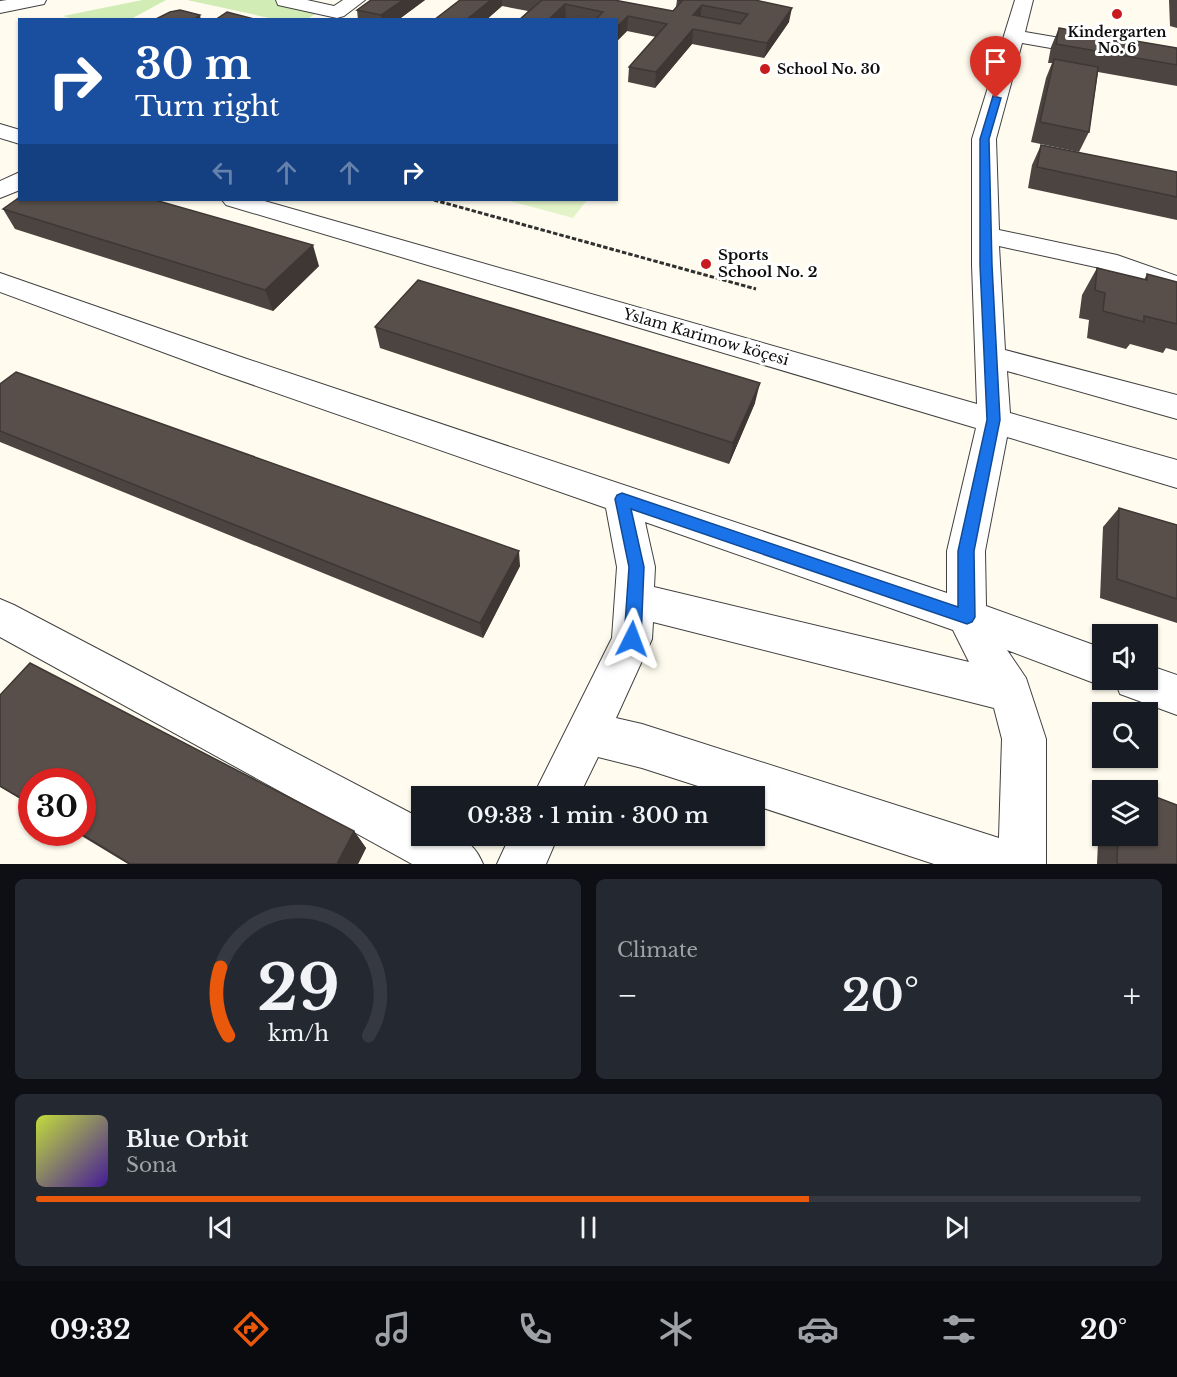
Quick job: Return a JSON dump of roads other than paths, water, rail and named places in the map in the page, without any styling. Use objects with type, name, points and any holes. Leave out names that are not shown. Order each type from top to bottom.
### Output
[{"type":"street","points":[[0,7],[37,0]]},
{"type":"street","points":[[287,0],[285,1],[337,12],[356,0]]},
{"type":"street","points":[[1022,864],[1024,739],[1011,692],[985,652],[967,617],[966,551],[994,420],[984,139],[1024,0]]},
{"type":"street","points":[[1014,36],[1177,64]]},
{"type":"street","points":[[0,131],[18,136]]},
{"type":"street","points":[[0,191],[18,180]]},
{"type":"street","name":"Yslam Karimow köçesi","points":[[238,201],[1177,474]]},
{"type":"street","points":[[986,235],[1107,261],[1177,286]]},
{"type":"street","points":[[0,282],[233,366],[967,617],[1092,663]]},
{"type":"street","points":[[990,356],[1177,408]]},
{"type":"street","points":[[560,786],[632,639],[636,567],[622,499]]},
{"type":"street","points":[[634,600],[1011,692]]},
{"type":"street","points":[[0,617],[459,864]]},
{"type":"street","points":[[1158,688],[1177,695]]},
{"type":"street","points":[[587,733],[642,746],[1006,864]]},
{"type":"street","points":[[521,864],[530,846]]},
{"type":"place","name":"Kindergarten No. 6","points":[[1117,14]]},
{"type":"place","name":"School No. 30","points":[[765,69]]},
{"type":"place","name":"Sports School No. 2","points":[[706,264]]}]
